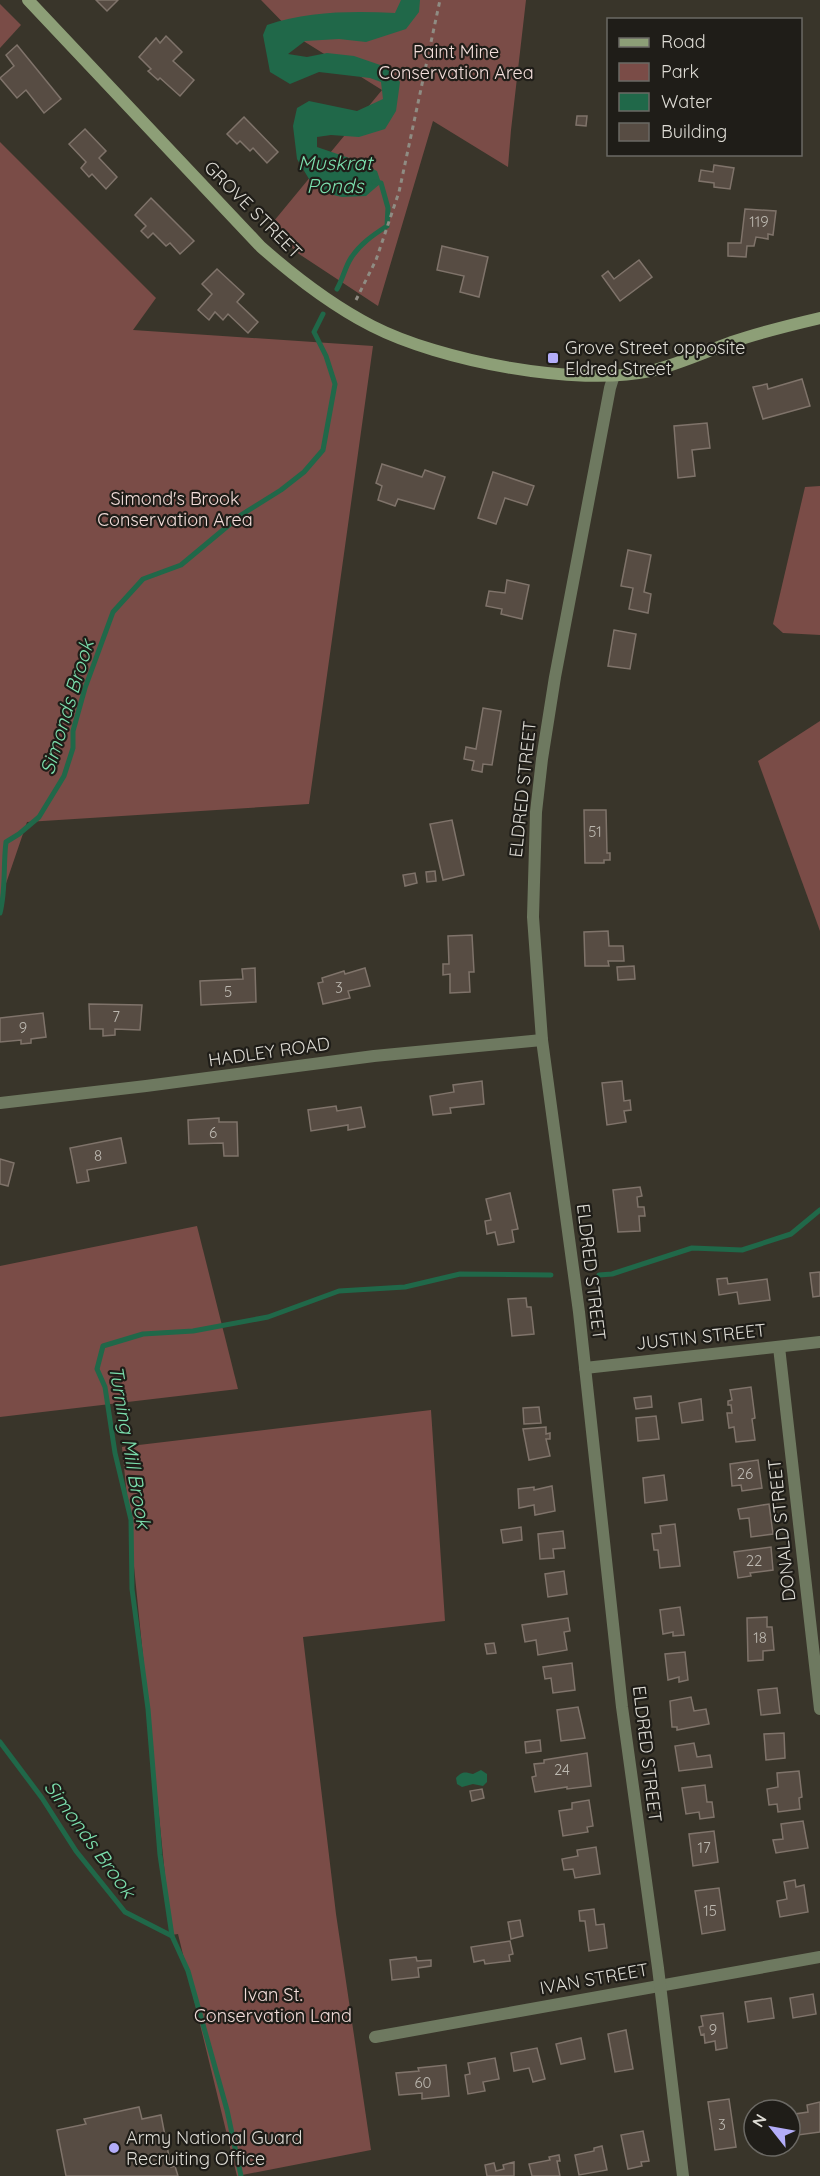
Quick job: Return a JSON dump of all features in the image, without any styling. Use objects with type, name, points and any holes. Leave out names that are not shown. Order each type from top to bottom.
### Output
[{"type":"main road","name":"GROVE STREET","points":[[28,0],[261,247],[316,291],[349,313],[404,340],[472,360],[540,371],[614,375],[659,368],[783,326],[820,318]]},
{"type":"street","name":"ELDRED STREET","points":[[614,375],[555,677],[540,770],[534,845],[533,917],[542,1040],[585,1368],[622,1707],[660,1985],[683,2176]]},
{"type":"street","name":"HADLEY ROAD","points":[[0,1103],[374,1056],[542,1040]]},
{"type":"street","name":"JUSTIN STREET","points":[[585,1368],[820,1342]]},
{"type":"street","name":"DONALD STREET","points":[[779,1347],[820,1709]]},
{"type":"street","name":"IVAN STREET","points":[[375,2037],[820,1957]]},
{"type":"path","points":[[349,313],[376,260],[399,192],[440,0]]},
{"type":"green space","name":"Paint Mine Conservation Area","points":[[261,0],[526,0],[508,167],[433,121],[378,306],[299,254],[269,227],[382,90],[297,37]]},
{"type":"green space","points":[[0,4],[21,25],[0,48]]},
{"type":"green space","name":"Simond's Brook Conservation Area","points":[[0,142],[156,298],[133,330],[373,346],[309,804],[27,822],[0,901]]},
{"type":"green space","points":[[820,486],[820,635],[783,633],[773,624],[805,487]]},
{"type":"green space","points":[[820,721],[820,931],[758,761]]},
{"type":"green space","points":[[197,1226],[238,1389],[0,1417],[0,1266]]},
{"type":"green space","name":"Ivan St. Conservation Land","points":[[431,1410],[445,1621],[303,1637],[336,1914],[371,2150],[237,2176],[178,1934],[171,1935],[122,1447]]},
{"type":"water","name":"Muskrat Ponds","points":[[401,0],[420,0],[419,12],[406,29],[366,42],[339,39],[305,41],[288,54],[307,57],[327,53],[354,56],[386,67],[400,82],[396,111],[385,129],[359,137],[331,135],[317,137],[317,147],[355,160],[377,171],[381,183],[366,196],[342,197],[325,193],[312,184],[297,159],[293,126],[297,108],[309,101],[357,111],[383,99],[381,82],[370,78],[319,72],[290,84],[270,72],[263,35],[267,25],[298,17],[347,12],[395,13]]},
{"type":"water","points":[[481,1770],[487,1774],[487,1782],[483,1786],[473,1784],[462,1787],[457,1784],[456,1778],[460,1774],[473,1774]]},
{"type":"building","points":[[96,0],[118,0],[107,11]]},
{"type":"building","points":[[166,36],[182,52],[173,61],[194,80],[180,96],[160,78],[158,80],[148,71],[151,69],[139,57],[156,38],[160,43]]},
{"type":"building","points":[[17,45],[61,99],[44,113],[26,90],[17,98],[0,78],[14,66],[6,55]]},
{"type":"building","points":[[577,116],[587,116],[586,126],[576,125]]},
{"type":"building","points":[[244,117],[278,152],[267,163],[253,148],[250,151],[240,141],[237,144],[227,134]]},
{"type":"building","points":[[85,129],[106,151],[99,158],[117,177],[106,189],[92,174],[89,177],[81,168],[86,162],[69,144]]},
{"type":"building","points":[[714,165],[734,168],[730,189],[714,187],[714,183],[699,181],[701,170],[713,172]]},
{"type":"building","points":[[151,198],[194,241],[180,254],[170,243],[166,246],[153,233],[148,238],[141,231],[146,226],[135,215]]},
{"type":"building","points":[[745,209],[776,211],[773,235],[768,234],[768,239],[756,237],[754,246],[747,246],[746,257],[728,256],[728,243],[741,243]]},
{"type":"building","points":[[442,246],[488,257],[479,297],[460,292],[464,276],[437,270]]},
{"type":"building","points":[[639,260],[652,277],[620,301],[602,276],[608,271],[614,279]]},
{"type":"building","points":[[217,269],[244,294],[237,302],[258,322],[248,333],[228,314],[223,320],[215,312],[209,320],[198,310],[212,294],[202,284]]},
{"type":"building","points":[[802,379],[810,406],[763,419],[753,387],[767,384],[768,389]]},
{"type":"building","points":[[707,423],[710,448],[692,450],[695,476],[678,478],[674,426]]},
{"type":"building","points":[[382,464],[422,477],[425,470],[445,477],[434,509],[398,499],[395,506],[378,500],[382,486],[376,483]]},
{"type":"building","points":[[493,472],[534,486],[527,505],[505,498],[496,524],[478,518]]},
{"type":"building","points":[[628,550],[651,555],[644,592],[651,594],[648,613],[629,609],[633,588],[621,586]]},
{"type":"building","points":[[507,580],[529,585],[522,619],[501,614],[502,609],[486,606],[489,591],[505,593]]},
{"type":"building","points":[[614,630],[636,634],[630,669],[608,666]]},
{"type":"building","points":[[483,708],[501,711],[492,765],[483,764],[482,772],[472,770],[474,761],[464,759],[466,747],[476,749]]},
{"type":"building","points":[[584,810],[606,810],[607,853],[610,853],[610,860],[604,860],[604,863],[585,863]]},
{"type":"building","points":[[452,820],[464,875],[443,880],[430,824]]},
{"type":"building","points":[[435,871],[436,881],[427,882],[426,872]]},
{"type":"building","points":[[415,873],[417,883],[405,886],[403,875]]},
{"type":"building","points":[[608,931],[609,946],[623,946],[624,961],[608,961],[609,966],[585,966],[584,932]]},
{"type":"building","points":[[472,935],[474,972],[469,972],[470,992],[450,993],[450,974],[443,975],[443,964],[449,964],[448,936]]},
{"type":"building","points":[[634,966],[635,979],[618,980],[617,967]]},
{"type":"building","points":[[255,968],[256,1002],[201,1005],[200,981],[243,979],[242,969]]},
{"type":"building","points":[[365,968],[370,986],[348,991],[350,998],[323,1004],[318,983],[323,982],[322,978],[344,971],[345,974]]},
{"type":"building","points":[[89,1004],[142,1005],[140,1030],[115,1029],[115,1035],[103,1036],[103,1029],[90,1029]]},
{"type":"building","points":[[43,1013],[46,1037],[31,1039],[31,1043],[21,1044],[21,1040],[0,1042],[0,1018]]},
{"type":"building","points":[[482,1081],[484,1104],[450,1108],[451,1113],[433,1115],[430,1096],[454,1092],[453,1085]]},
{"type":"building","points":[[622,1081],[624,1101],[630,1100],[631,1110],[624,1111],[626,1122],[607,1125],[602,1083]]},
{"type":"building","points":[[336,1106],[337,1111],[361,1107],[365,1127],[348,1130],[348,1125],[311,1131],[308,1110]]},
{"type":"building","points":[[219,1118],[219,1122],[237,1122],[238,1156],[224,1156],[223,1143],[189,1144],[188,1120]]},
{"type":"building","points":[[121,1138],[126,1163],[87,1170],[89,1181],[77,1183],[70,1148]]},
{"type":"building","points":[[0,1159],[14,1163],[8,1186],[0,1184]]},
{"type":"building","points":[[640,1187],[642,1196],[637,1197],[638,1207],[644,1207],[645,1216],[639,1216],[640,1231],[618,1232],[613,1190]]},
{"type":"building","points":[[510,1193],[518,1229],[512,1230],[514,1242],[498,1245],[495,1232],[487,1234],[485,1221],[491,1220],[486,1199]]},
{"type":"building","points":[[820,1272],[820,1296],[813,1297],[810,1273]]},
{"type":"building","points":[[727,1278],[728,1284],[767,1279],[770,1300],[739,1304],[737,1292],[719,1295],[717,1279]]},
{"type":"building","points":[[526,1298],[527,1307],[531,1307],[534,1334],[512,1336],[508,1299]]},
{"type":"building","points":[[751,1387],[755,1440],[736,1442],[734,1427],[729,1428],[727,1413],[732,1413],[731,1405],[728,1405],[728,1401],[732,1400],[730,1390]]},
{"type":"building","points":[[651,1396],[652,1407],[636,1409],[634,1398]]},
{"type":"building","points":[[701,1399],[703,1420],[682,1423],[679,1403]]},
{"type":"building","points":[[539,1407],[541,1423],[524,1424],[523,1408]]},
{"type":"building","points":[[656,1416],[659,1439],[638,1441],[636,1418]]},
{"type":"building","points":[[546,1427],[546,1434],[550,1433],[550,1439],[546,1439],[550,1456],[529,1460],[523,1429]]},
{"type":"building","points":[[758,1460],[762,1488],[742,1491],[741,1485],[732,1486],[730,1464]]},
{"type":"building","points":[[664,1475],[667,1500],[645,1503],[643,1478]]},
{"type":"building","points":[[552,1486],[555,1511],[535,1515],[534,1505],[519,1508],[518,1489],[534,1487],[534,1490]]},
{"type":"building","points":[[769,1504],[773,1534],[751,1537],[749,1518],[740,1519],[738,1509]]},
{"type":"building","points":[[675,1524],[680,1566],[660,1568],[658,1550],[654,1550],[652,1534],[661,1533],[660,1526]]},
{"type":"building","points":[[521,1527],[522,1540],[503,1543],[501,1530]]},
{"type":"building","points":[[563,1531],[565,1548],[553,1549],[554,1558],[540,1559],[538,1534]]},
{"type":"building","points":[[771,1547],[773,1570],[750,1573],[751,1576],[738,1578],[734,1552]]},
{"type":"building","points":[[564,1571],[567,1594],[548,1597],[545,1574]]},
{"type":"building","points":[[680,1607],[684,1635],[673,1636],[673,1632],[663,1634],[660,1610]]},
{"type":"building","points":[[767,1617],[767,1627],[772,1627],[774,1650],[763,1651],[763,1660],[748,1661],[747,1618]]},
{"type":"building","points":[[568,1618],[570,1631],[564,1632],[567,1650],[538,1655],[536,1640],[525,1642],[522,1625]]},
{"type":"building","points":[[494,1643],[496,1653],[487,1654],[485,1644]]},
{"type":"building","points":[[685,1652],[688,1680],[679,1682],[679,1677],[668,1680],[665,1654]]},
{"type":"building","points":[[572,1663],[575,1690],[553,1693],[551,1678],[545,1679],[543,1667]]},
{"type":"building","points":[[777,1688],[780,1713],[761,1715],[758,1690]]},
{"type":"building","points":[[691,1697],[694,1711],[706,1709],[709,1724],[677,1730],[677,1727],[672,1727],[670,1701]]},
{"type":"building","points":[[578,1707],[585,1738],[561,1741],[557,1710]]},
{"type":"building","points":[[784,1733],[785,1758],[766,1760],[764,1734]]},
{"type":"building","points":[[540,1740],[541,1751],[526,1753],[525,1742]]},
{"type":"building","points":[[694,1743],[697,1757],[710,1755],[712,1767],[679,1771],[675,1746]]},
{"type":"building","points":[[587,1753],[591,1786],[535,1792],[532,1777],[536,1776],[534,1764],[544,1763],[544,1760]]},
{"type":"building","points":[[799,1771],[802,1797],[799,1798],[800,1809],[778,1812],[777,1804],[769,1805],[767,1789],[778,1787],[777,1773]]},
{"type":"building","points":[[705,1785],[707,1802],[712,1802],[714,1817],[700,1819],[699,1812],[686,1814],[682,1788]]},
{"type":"building","points":[[482,1789],[484,1798],[472,1801],[470,1791]]},
{"type":"building","points":[[589,1800],[593,1826],[587,1827],[588,1832],[563,1836],[559,1811],[572,1809],[572,1803]]},
{"type":"building","points":[[803,1821],[808,1848],[776,1853],[773,1840],[783,1839],[781,1824]]},
{"type":"building","points":[[714,1831],[718,1862],[693,1866],[689,1834]]},
{"type":"building","points":[[596,1847],[600,1874],[575,1878],[573,1869],[564,1870],[562,1859],[578,1856],[577,1850]]},
{"type":"building","points":[[795,1880],[796,1887],[804,1885],[808,1912],[780,1917],[777,1901],[787,1899],[784,1882]]},
{"type":"building","points":[[719,1888],[725,1930],[702,1934],[695,1891]]},
{"type":"building","points":[[594,1909],[596,1925],[604,1924],[607,1948],[589,1951],[585,1921],[580,1921],[579,1911]]},
{"type":"building","points":[[520,1920],[523,1936],[511,1939],[508,1922]]},
{"type":"building","points":[[510,1941],[513,1954],[509,1955],[510,1961],[485,1964],[484,1960],[474,1962],[471,1947]]},
{"type":"building","points":[[416,1957],[417,1961],[431,1960],[431,1966],[418,1968],[419,1977],[392,1980],[390,1960]]},
{"type":"building","points":[[813,1994],[816,2014],[793,2018],[790,1998]]},
{"type":"building","points":[[771,1998],[774,2018],[748,2022],[745,2002]]},
{"type":"building","points":[[723,2013],[727,2048],[716,2050],[715,2041],[705,2043],[704,2034],[701,2035],[699,2027],[703,2026],[701,2016]]},
{"type":"building","points":[[626,2030],[633,2069],[615,2072],[608,2034]]},
{"type":"building","points":[[581,2038],[585,2059],[561,2064],[556,2044]]},
{"type":"building","points":[[537,2048],[545,2079],[533,2082],[529,2068],[514,2071],[511,2053]]},
{"type":"building","points":[[495,2058],[499,2079],[483,2082],[485,2091],[468,2094],[465,2075],[470,2074],[468,2063]]},
{"type":"building","points":[[446,2065],[449,2096],[422,2099],[422,2093],[399,2095],[396,2073]]},
{"type":"building","points":[[729,2099],[736,2147],[715,2150],[708,2102]]},
{"type":"building","points":[[820,2102],[820,2132],[802,2134],[802,2113],[808,2112],[807,2105]]},
{"type":"building","name":"Army National Guard Recruiting Office","points":[[139,2107],[142,2119],[161,2115],[171,2167],[175,2166],[178,2176],[66,2176],[57,2130],[86,2124],[84,2119]]},
{"type":"building","points":[[643,2131],[649,2161],[641,2162],[642,2166],[628,2169],[621,2135]]},
{"type":"building","points":[[602,2146],[607,2170],[579,2175],[575,2155],[594,2151],[594,2148]]},
{"type":"building","points":[[559,2155],[560,2161],[557,2161],[560,2176],[532,2176],[529,2164],[550,2160],[549,2157]]},
{"type":"building","points":[[514,2162],[514,2176],[487,2176],[485,2165],[494,2163],[496,2171],[504,2169],[503,2165]]},
{"type":"waterway","name":"Simonds Brook","points":[[337,289],[355,253],[367,240],[387,226],[388,208],[381,183],[374,182]]},
{"type":"waterway","name":"Simonds Brook","points":[[0,913],[6,842],[39,817],[64,776],[73,748],[73,731],[85,688],[113,612],[143,579],[181,565],[241,515],[281,490],[304,472],[323,450],[335,384],[326,356],[314,332],[323,314]]},
{"type":"waterway","name":"Turning Mill Brook","points":[[599,1275],[612,1274],[692,1248],[742,1250],[791,1234],[820,1210]]},
{"type":"waterway","name":"Turning Mill Brook","points":[[172,1936],[160,1855],[148,1709],[132,1589],[131,1520],[115,1453],[105,1387],[97,1369],[103,1346],[143,1334],[193,1331],[268,1317],[339,1291],[405,1287],[460,1274],[551,1275]]},
{"type":"waterway","name":"Simonds Brook","points":[[0,1742],[42,1798],[76,1851],[125,1912],[172,1936],[188,1971],[227,2110],[241,2176]]},
{"type":"place","name":"Grove Street opposite Eldred Street","points":[[553,358]]},
{"type":"place","name":"Army National Guard Recruiting Office","points":[[114,2148]]}]
